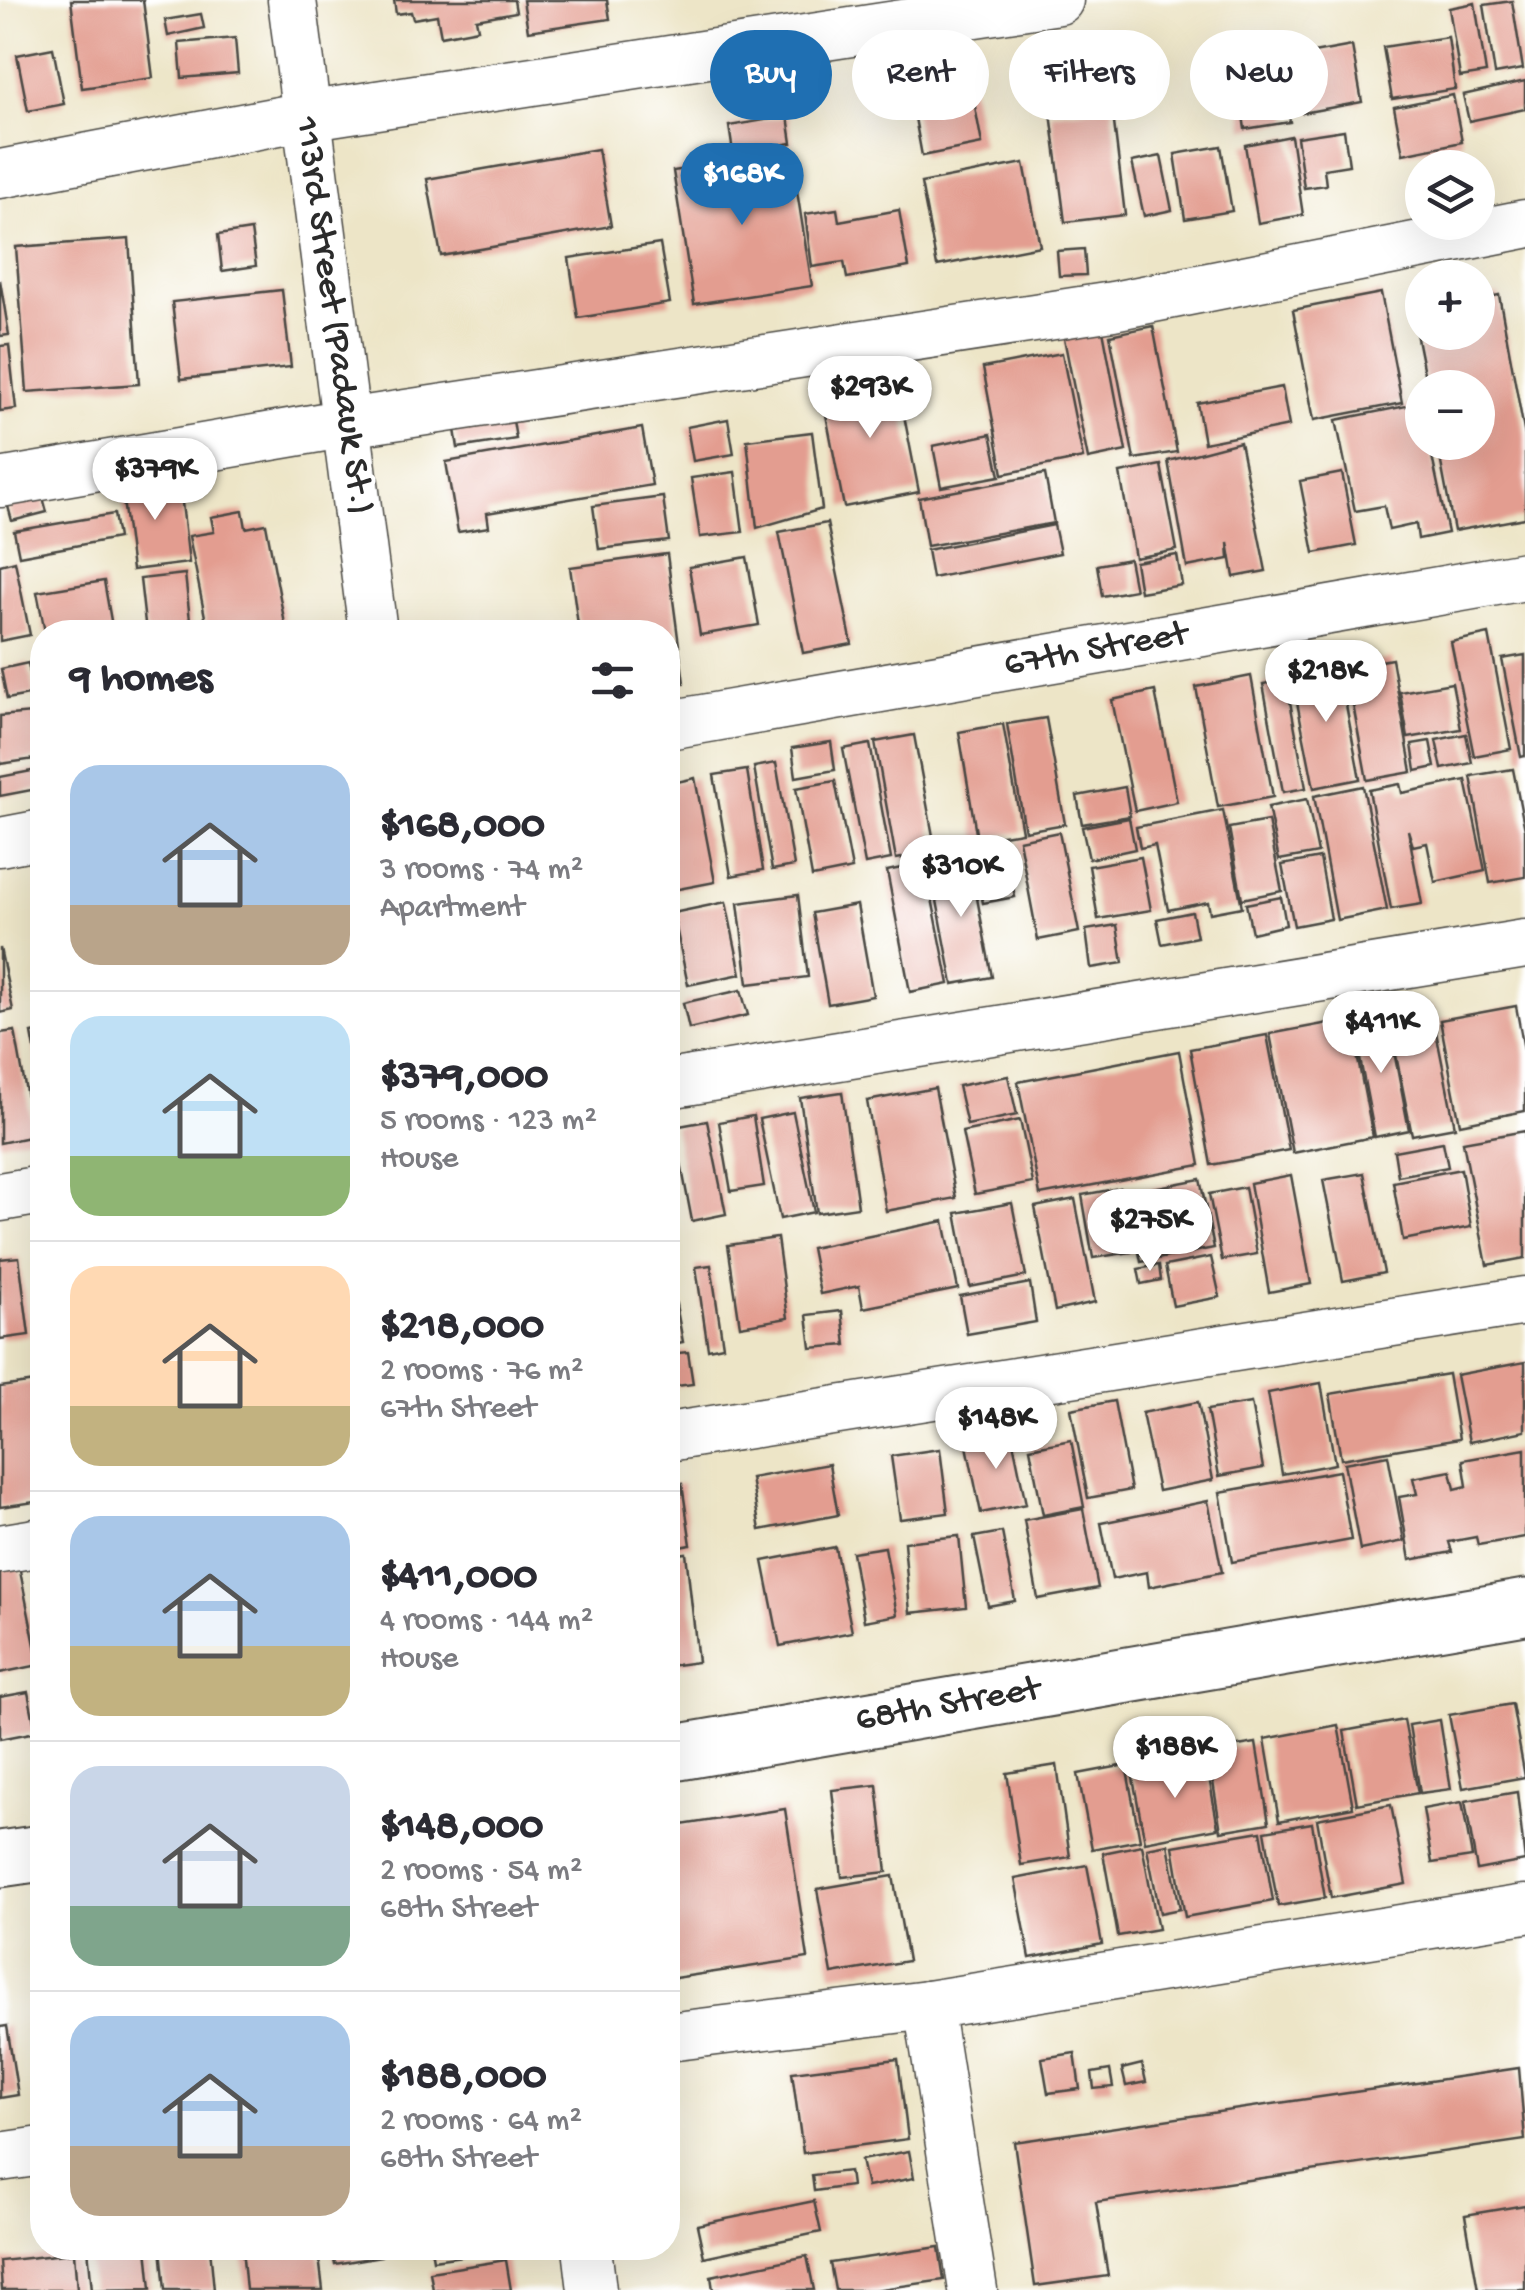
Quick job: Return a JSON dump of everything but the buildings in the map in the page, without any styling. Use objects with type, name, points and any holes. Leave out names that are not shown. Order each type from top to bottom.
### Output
[{"type":"main road","name":"68th Street","points":[[680,1752],[1525,1607]]},
{"type":"main road","points":[[0,1859],[30,1855]]},
{"type":"street","name":"113rd Street (Padauk St.)","points":[[292,0],[372,620]]},
{"type":"street","points":[[0,174],[305,116],[1060,0]]},
{"type":"street","points":[[0,482],[347,423],[1113,306],[1525,224]]},
{"type":"street","name":"67th Street","points":[[680,723],[1525,576]]},
{"type":"street","points":[[0,842],[30,836]]},
{"type":"street","points":[[680,1082],[1525,944]]},
{"type":"street","points":[[0,1197],[30,1192]]},
{"type":"street","points":[[680,1435],[1525,1301]]},
{"type":"street","points":[[0,1549],[30,1544]]},
{"type":"street","points":[[680,2036],[928,2005],[1525,1908]]},
{"type":"street","points":[[928,2005],[973,2290]]},
{"type":"street","points":[[0,2157],[30,2153]]},
{"type":"street","points":[[588,2260],[592,2290]]}]
